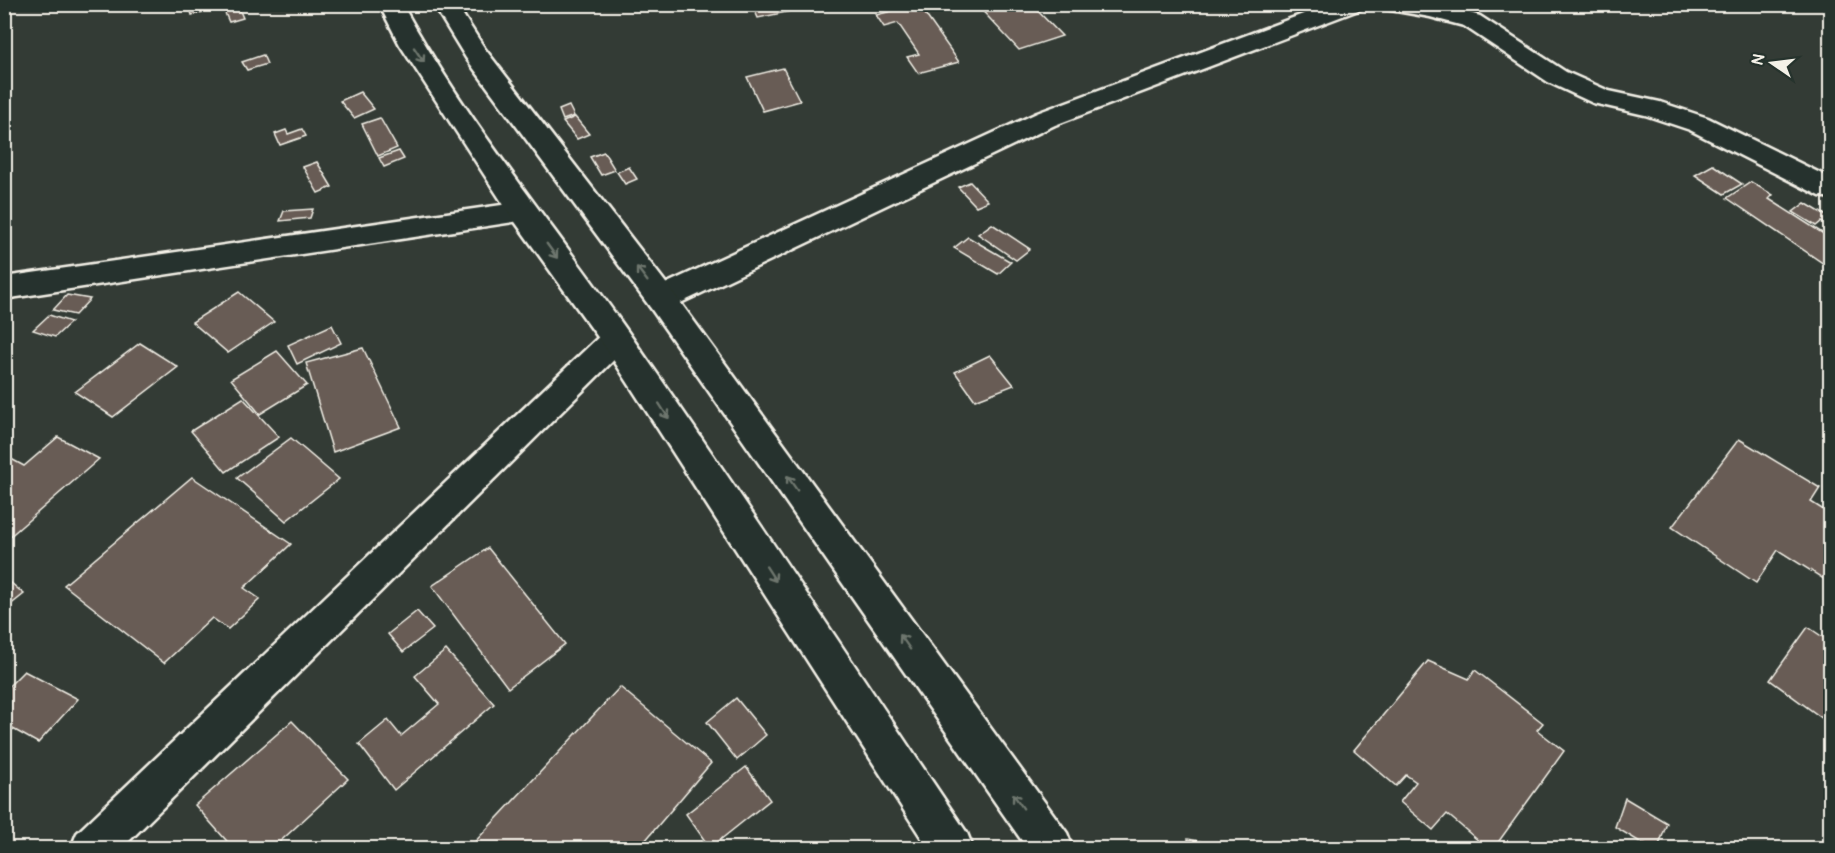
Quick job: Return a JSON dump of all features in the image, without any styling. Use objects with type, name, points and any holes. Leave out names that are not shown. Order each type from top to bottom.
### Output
[{"type":"street","points":[[390,4],[412,45],[523,212],[616,339],[952,849]]},
{"type":"street","points":[[444,4],[475,53],[661,299],[1052,849]]},
{"type":"street","points":[[661,299],[1046,119],[1353,4]]},
{"type":"street","points":[[1393,4],[1469,13],[1557,77],[1602,97],[1651,108],[1699,124],[1830,189]]},
{"type":"street","points":[[4,288],[523,212]]},
{"type":"street","points":[[92,849],[616,339]]},
{"type":"building","points":[[189,4],[210,4],[212,9],[192,15]]},
{"type":"building","points":[[221,4],[237,4],[243,18],[229,22]]},
{"type":"building","points":[[752,4],[794,4],[796,10],[758,18]]},
{"type":"building","points":[[918,4],[959,62],[918,73],[907,57],[919,54],[898,23],[884,27],[876,15]]},
{"type":"building","points":[[976,4],[1031,4],[1062,36],[1019,50]]},
{"type":"building","points":[[263,55],[267,64],[247,70],[242,62]]},
{"type":"building","points":[[783,68],[800,101],[763,111],[747,77]]},
{"type":"building","points":[[360,92],[374,109],[354,118],[340,101]]},
{"type":"building","points":[[569,106],[574,116],[563,120],[559,110]]},
{"type":"building","points":[[575,117],[589,134],[577,139],[563,122]]},
{"type":"building","points":[[380,118],[397,148],[378,156],[362,124]]},
{"type":"building","points":[[302,129],[306,136],[280,145],[275,134],[286,130],[288,134]]},
{"type":"building","points":[[399,151],[404,159],[384,167],[379,158]]},
{"type":"building","points":[[604,152],[615,170],[601,175],[590,157]]},
{"type":"building","points":[[317,162],[332,187],[318,193],[303,167]]},
{"type":"building","points":[[1713,165],[1742,184],[1724,194],[1695,175]]},
{"type":"building","points":[[629,167],[637,179],[625,184],[617,172]]},
{"type":"building","points":[[970,182],[988,201],[976,206],[958,187]]},
{"type":"building","points":[[1751,182],[1773,195],[1769,199],[1830,238],[1830,268],[1727,198]]},
{"type":"building","points":[[1805,203],[1830,218],[1830,227],[1821,222],[1816,226],[1793,212]]},
{"type":"building","points":[[313,209],[310,218],[280,221],[284,211]]},
{"type":"building","points":[[992,224],[1030,249],[1016,260],[978,234]]},
{"type":"building","points":[[968,237],[1011,262],[998,274],[954,248]]},
{"type":"building","points":[[239,292],[274,322],[228,353],[192,322]]},
{"type":"building","points":[[67,295],[90,299],[75,315],[53,310]]},
{"type":"building","points":[[49,315],[71,322],[55,337],[33,330]]},
{"type":"building","points":[[332,325],[341,343],[297,364],[288,345]]},
{"type":"building","points":[[140,343],[178,367],[113,417],[75,392]]},
{"type":"building","points":[[363,348],[401,427],[333,452],[306,363]]},
{"type":"building","points":[[277,351],[307,385],[260,414],[231,379]]},
{"type":"building","points":[[990,355],[1014,385],[975,400],[955,372]]},
{"type":"building","points":[[243,398],[279,437],[226,472],[191,431]]},
{"type":"building","points":[[58,437],[99,459],[7,539],[4,538],[4,455],[24,466]]},
{"type":"building","points":[[291,438],[339,479],[286,521],[237,478]]},
{"type":"building","points":[[1739,439],[1820,488],[1811,502],[1830,514],[1830,583],[1778,550],[1756,583],[1672,527]]},
{"type":"building","points":[[192,477],[291,544],[244,588],[260,599],[228,629],[212,618],[164,663],[64,585]]},
{"type":"building","points":[[488,548],[565,644],[508,688],[432,586]]},
{"type":"building","points":[[4,577],[24,594],[4,610]]},
{"type":"building","points":[[417,611],[433,629],[403,652],[388,634]]},
{"type":"building","points":[[1808,627],[1830,642],[1830,724],[1770,680]]},
{"type":"building","points":[[446,650],[494,704],[394,790],[359,744],[388,720],[401,736],[439,704],[415,676]]},
{"type":"building","points":[[1428,661],[1469,679],[1475,670],[1543,723],[1537,730],[1564,751],[1494,848],[1487,848],[1447,814],[1433,830],[1400,802],[1416,782],[1406,775],[1396,786],[1354,750]]},
{"type":"building","points":[[24,671],[78,699],[38,743],[4,724],[4,691]]},
{"type":"building","points":[[620,687],[711,763],[639,848],[471,848],[470,847]]},
{"type":"building","points":[[736,698],[766,735],[737,760],[707,722]]},
{"type":"building","points":[[292,721],[348,779],[273,848],[233,848],[195,805]]},
{"type":"building","points":[[746,767],[770,800],[710,848],[686,814]]},
{"type":"building","points":[[1625,798],[1667,823],[1658,848],[1650,848],[1615,827]]},
{"type":"building","points":[[1188,839],[1234,848],[1188,848]]}]
